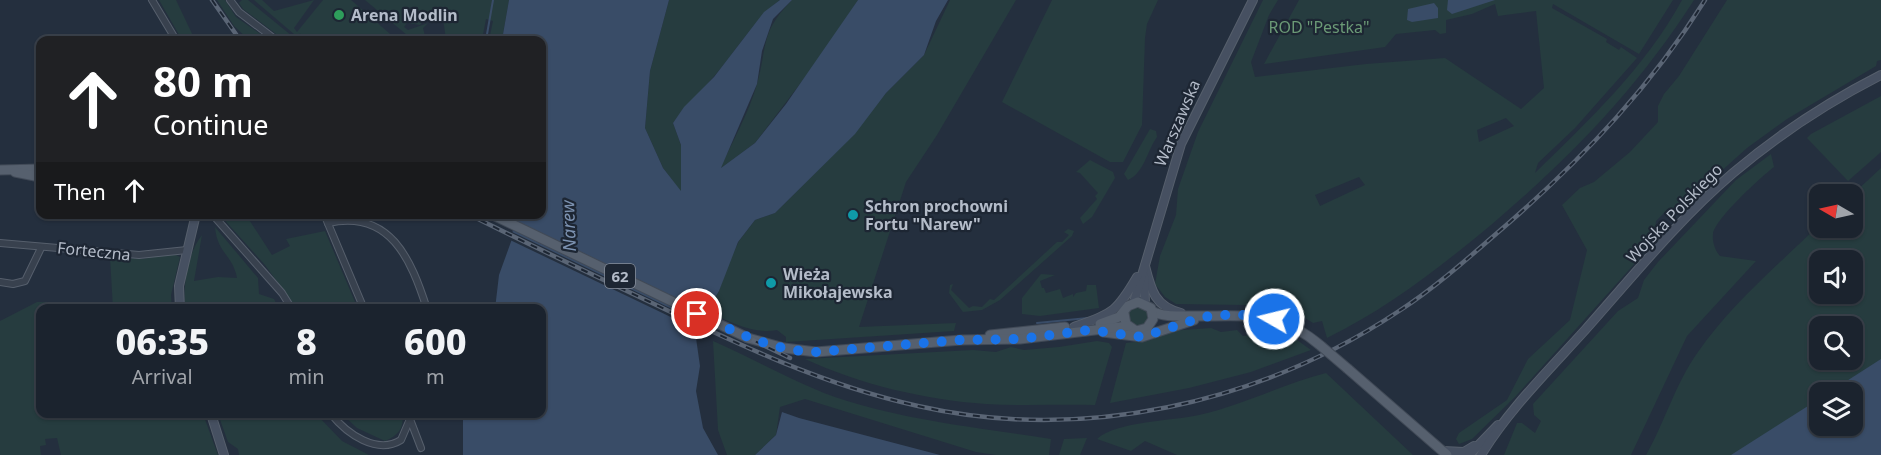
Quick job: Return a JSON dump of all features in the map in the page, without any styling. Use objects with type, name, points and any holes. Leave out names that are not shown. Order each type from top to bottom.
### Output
[{"type":"main road","name":"Warszawska","points":[[1134,302],[1181,144],[1253,0]]},
{"type":"main road","name":"Wojska Polskiego","points":[[1469,455],[1518,406],[1684,221],[1732,174],[1807,117],[1881,75]]},
{"type":"main road","points":[[5,170],[36,169]]},
{"type":"main road","points":[[5,170],[36,176]]},
{"type":"main road","points":[[180,304],[179,286],[195,219]]},
{"type":"main road","name":"62","points":[[501,219],[743,336],[789,349],[826,351],[961,340],[1020,339],[1128,326],[1140,331],[1152,323],[1236,314],[1274,319],[1302,332],[1321,346],[1445,453]]},
{"type":"main road","name":"Warszawska","points":[[1144,263],[1145,303]]},
{"type":"main road","points":[[1144,263],[1156,300],[1172,311],[1196,318]]},
{"type":"main road","points":[[1074,327],[1100,319],[1118,307],[1144,263]]},
{"type":"main road","points":[[1134,302],[1145,303],[1152,311],[1152,323]]},
{"type":"main road","name":"62","points":[[961,340],[986,335],[1074,327],[1111,321],[1124,313],[1134,302]]},
{"type":"main road","name":"62","points":[[1152,311],[1157,314],[1196,318]]},
{"type":"main road","points":[[1124,313],[1128,326]]},
{"type":"main road","name":"62","points":[[1089,330],[1142,337],[1196,318]]},
{"type":"main road","name":"Wojska Polskiego","points":[[1481,455],[1518,406]]},
{"type":"main road","points":[[212,418],[224,455]]},
{"type":"main road","points":[[1445,453],[1464,452],[1477,445]]},
{"type":"street","points":[[152,0],[174,36]]},
{"type":"street","points":[[231,0],[239,12],[271,36]]},
{"type":"street","points":[[216,219],[282,293],[289,304]]},
{"type":"street","points":[[326,219],[362,304]]},
{"type":"street","points":[[328,223],[352,219],[384,231],[395,240],[407,260],[425,304]]},
{"type":"street","name":"Forteczna","points":[[0,243],[139,255],[188,250]]},
{"type":"street","points":[[0,282],[13,284],[25,281],[41,248]]},
{"type":"street","points":[[335,418],[345,429],[375,446],[393,446],[401,440],[408,418]]},
{"type":"street","points":[[410,418],[422,448]]},
{"type":"green space","points":[[159,0],[176,0],[193,36],[180,36]]},
{"type":"green space","points":[[217,0],[225,0],[236,17],[263,36],[245,36],[234,26]]},
{"type":"green space","points":[[242,0],[248,0],[292,36],[279,36],[243,9],[239,3]]},
{"type":"green space","name":"Arena Modlin","points":[[254,0],[262,0],[274,11],[314,0],[294,28],[297,32],[323,0],[351,0],[392,36],[303,36],[298,32],[302,36],[296,36]]},
{"type":"green space","points":[[365,0],[509,0],[503,36],[490,36],[493,21],[486,19],[483,36],[445,36],[439,12],[431,19],[410,7],[408,11],[410,14],[417,12],[425,18],[420,25],[407,23],[404,27],[408,30],[428,23],[423,28],[425,36],[408,36]]},
{"type":"green space","points":[[669,0],[780,0],[754,26],[673,123],[681,145],[681,192],[663,168],[645,128],[650,71]]},
{"type":"green space","points":[[792,0],[858,0],[831,43],[755,143],[720,169],[754,95],[770,31]]},
{"type":"green space","points":[[950,0],[1016,0],[937,135],[906,182],[859,327],[956,323],[954,331],[786,342],[786,337],[777,330],[752,329],[734,324],[712,313],[713,301],[739,241],[755,220],[775,213],[833,155],[886,93],[924,55]]},
{"type":"green space","points":[[1052,0],[1158,0],[1147,24],[1145,38],[1142,125],[1123,162],[1110,162],[1002,102]]},
{"type":"green space","name":"ROD \"Pestka\"","points":[[1263,0],[1278,0],[1269,15],[1251,62],[1255,77],[1366,64],[1445,58],[1521,109],[1544,88],[1536,11],[1498,16],[1495,4],[1472,14],[1446,20],[1446,33],[1440,34],[1435,30],[1396,34],[1385,47],[1264,64],[1299,0],[1673,0],[1639,54],[1553,4],[1552,8],[1607,39],[1606,42],[1619,50],[1621,47],[1637,58],[1575,128],[1538,163],[1535,173],[1633,71],[1667,25],[1682,0],[1694,0],[1650,63],[1626,92],[1576,147],[1521,199],[1432,272],[1371,314],[1327,338],[1322,321],[1313,323],[1297,313],[1244,305],[1176,304],[1165,297],[1155,284],[1160,256],[1176,215],[1178,189],[1198,132]],"holes":[[[1506,118],[1514,126],[1479,142],[1477,130]],[[1359,177],[1365,185],[1320,206],[1315,195]]]},
{"type":"green space","points":[[1727,0],[1881,0],[1881,60],[1877,61],[1876,66],[1787,119],[1747,148],[1679,209],[1665,212],[1656,221],[1654,242],[1516,396],[1472,439],[1459,444],[1456,439],[1459,433],[1507,400],[1528,359],[1570,320],[1587,250],[1562,205],[1580,188],[1594,182],[1630,152],[1658,122],[1658,106],[1664,94],[1679,76]]},
{"type":"green space","points":[[1881,96],[1881,152],[1848,181],[1807,138]]},
{"type":"green space","points":[[1150,129],[1156,131],[1157,137],[1142,167],[1128,180],[1124,174]]},
{"type":"green space","points":[[1771,154],[1774,167],[1730,209],[1713,234],[1714,246],[1720,256],[1756,261],[1687,336],[1631,455],[1504,455],[1517,423],[1522,423],[1535,433],[1541,421],[1534,415],[1533,404],[1618,311],[1638,298],[1644,280],[1658,262],[1736,180]]},
{"type":"green space","points":[[1090,160],[1113,172],[1115,178],[1092,217],[1083,224],[1080,218],[1097,199],[1095,196],[1098,193],[1080,173],[1076,172]]},
{"type":"green space","points":[[1881,168],[1881,455],[1646,455],[1690,364],[1711,334],[1809,235],[1809,238],[1863,238],[1863,185]]},
{"type":"green space","points":[[224,219],[249,219],[272,255],[290,246],[286,239],[325,231],[356,304],[293,304],[265,265]]},
{"type":"green space","points":[[215,227],[258,278],[259,294],[274,299],[276,304],[185,304],[187,270],[193,251],[202,235],[194,281],[218,277],[237,278],[216,236]]},
{"type":"green space","points":[[1068,229],[1074,231],[1072,236],[1000,300],[982,310],[963,312],[949,293],[950,285],[953,284],[951,290],[969,308],[982,307],[990,299],[994,300],[1057,242],[1062,242],[1069,235],[1064,232]]},
{"type":"green space","points":[[174,254],[180,257],[171,295],[172,304],[113,304],[110,257],[142,259]]},
{"type":"green space","points":[[1041,274],[1055,275],[1040,281],[1042,288],[1046,293],[1060,289],[1063,298],[1073,294],[1073,297],[1076,293],[1086,291],[1087,285],[1096,285],[1099,308],[1040,316],[1022,314],[1022,298]]},
{"type":"green space","points":[[37,302],[55,304],[36,304],[36,418],[204,418],[218,455],[61,455],[57,438],[45,439],[46,445],[40,446],[41,455],[0,455],[0,321]]},
{"type":"green space","points":[[1138,306],[1145,309],[1148,316],[1145,323],[1138,326],[1131,323],[1128,316],[1131,309]]},
{"type":"green space","points":[[1253,327],[1290,335],[1311,350],[1251,372],[1189,388],[1110,403],[1126,343],[1151,340],[1169,331],[1211,328],[1221,332],[1237,330],[1243,336],[1251,335]]},
{"type":"green space","points":[[713,341],[810,387],[851,402],[936,422],[1051,439],[1049,455],[996,455],[976,452],[805,399],[780,407],[776,435],[755,455],[727,455],[718,430]]},
{"type":"green space","points":[[1097,341],[1109,343],[1112,347],[1095,405],[1000,405],[940,399],[870,383],[805,359],[973,350],[996,352],[1011,347],[1024,350]]},
{"type":"green space","points":[[1326,373],[1413,455],[1177,455],[1145,441],[1131,451],[1097,439],[1118,428],[1215,411]]},
{"type":"green space","points":[[219,418],[320,418],[342,441],[369,455],[239,455],[238,449],[228,442]]},
{"type":"green space","points":[[346,418],[403,418],[401,427],[396,434],[385,441],[357,428]]},
{"type":"green space","points":[[1087,438],[1080,455],[1059,455],[1064,439]]},
{"type":"water","name":"Narew","points":[[509,0],[669,0],[650,71],[645,128],[663,168],[681,191],[681,145],[673,123],[684,107],[714,77],[764,12],[780,0],[792,0],[773,19],[762,51],[757,84],[721,168],[755,143],[786,104],[858,0],[948,0],[936,21],[924,55],[886,93],[855,134],[775,213],[755,220],[738,242],[713,301],[702,307],[696,338],[700,366],[696,391],[703,428],[718,455],[463,455],[463,418],[546,418],[546,304],[496,304],[499,275],[512,239],[514,219],[546,219],[546,36],[503,36]]},
{"type":"water","points":[[1448,0],[1495,0],[1452,14],[1447,10]]},
{"type":"water","points":[[1434,3],[1438,8],[1438,18],[1412,22],[1407,20],[1408,9]]},
{"type":"water","points":[[1881,359],[1881,455],[1731,455],[1809,405],[1809,436],[1863,436],[1863,382],[1845,382]]},
{"type":"water","points":[[782,412],[940,455],[755,455],[776,435]]},
{"type":"pier","points":[[510,231],[701,323],[700,331],[508,239]]},
{"type":"waterway","points":[[487,36],[493,0]]},
{"type":"waterway","points":[[1037,323],[1088,318]]},
{"type":"railway","points":[[212,0],[237,36]]},
{"type":"railway","points":[[478,219],[748,348],[814,375],[883,397],[918,406],[980,416],[1043,420],[1105,417],[1168,407],[1229,392],[1288,370],[1345,343],[1399,311],[1428,290],[1511,221],[1566,171],[1640,90],[1685,31],[1705,0]]},
{"type":"railway","points":[[501,219],[790,358]]},
{"type":"place","name":"Arena Modlin","points":[[339,15]]},
{"type":"place","name":"Schron prochowni Fortu \"Narew\"","points":[[853,215]]},
{"type":"place","name":"Wieża Mikołajewska","points":[[771,283]]},
{"type":"route","points":[[697,314],[760,342],[793,350],[816,352],[961,340],[1020,339],[1089,330],[1116,333],[1133,338],[1154,334],[1164,328],[1203,317],[1236,314],[1274,319]]}]
